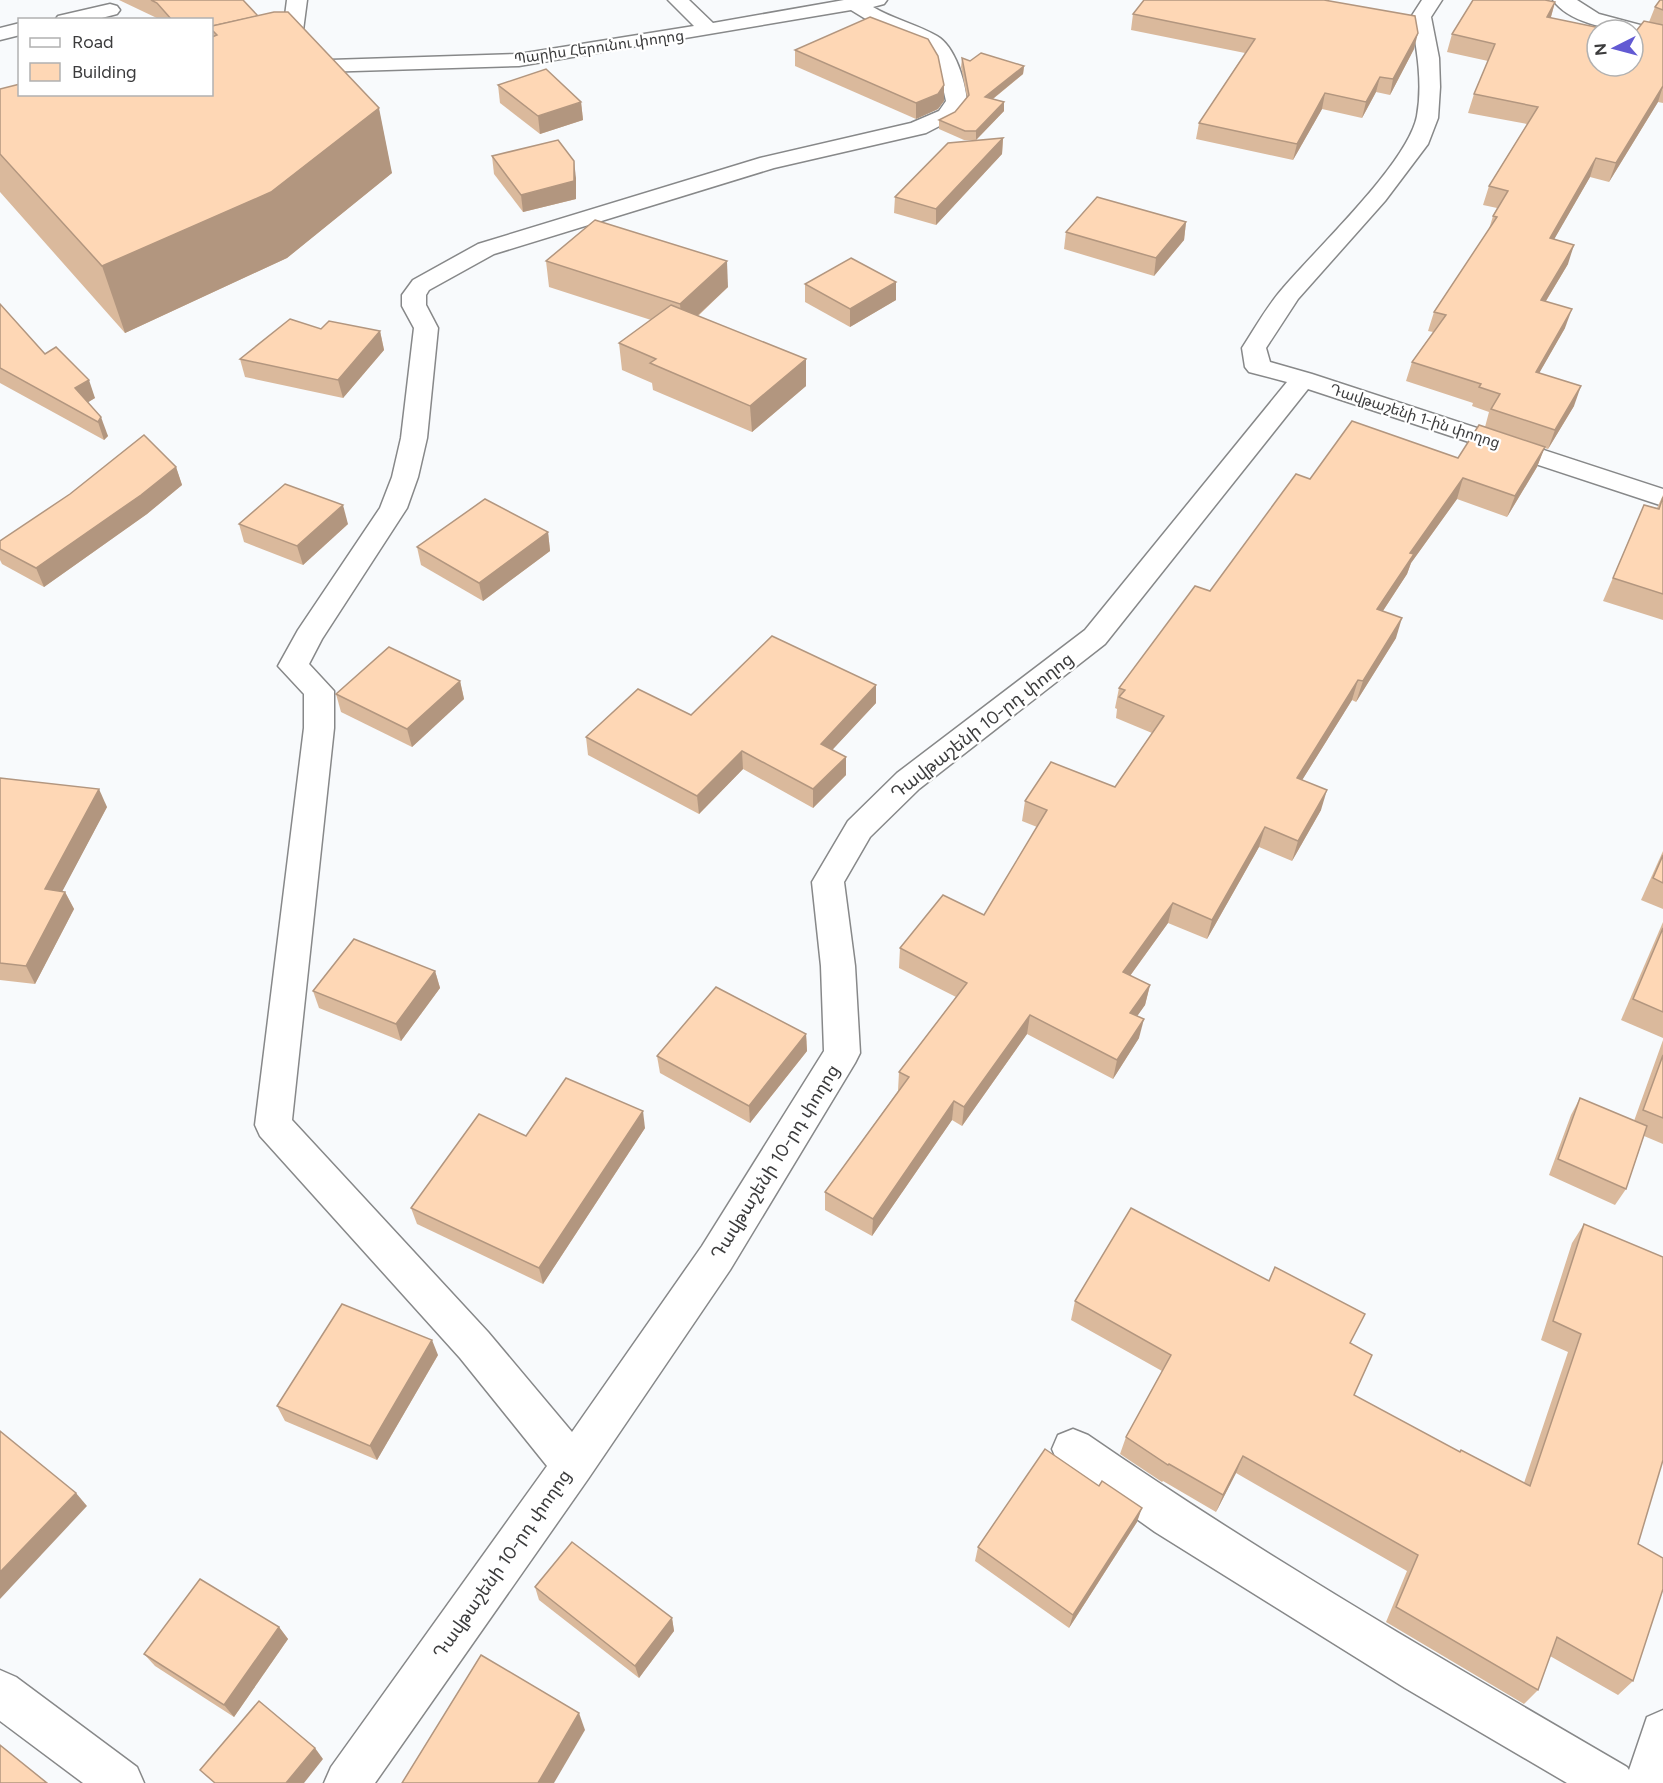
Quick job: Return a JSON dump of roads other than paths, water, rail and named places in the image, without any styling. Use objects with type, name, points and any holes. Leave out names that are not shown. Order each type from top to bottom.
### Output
[{"type":"street","points":[[288,67],[297,0]]},
{"type":"street","points":[[678,0],[709,30]]},
{"type":"street","points":[[1303,379],[1258,367],[1254,348],[1289,295],[1377,196],[1417,144],[1427,118],[1430,87],[1429,58],[1422,17],[1431,0]]},
{"type":"street","points":[[1563,0],[1592,18],[1663,37]]},
{"type":"street","points":[[573,1465],[474,1345],[273,1125],[318,728],[319,691],[293,666],[308,637],[393,508],[405,477],[414,438],[426,328],[420,313],[414,306],[414,295],[421,285],[486,249],[768,163],[894,135],[918,128],[946,115],[957,102],[956,84],[938,48],[932,41],[876,17],[866,2]]},
{"type":"street","name":"Պարիս Հերունու փողոց","points":[[213,84],[288,67],[519,60],[866,2]]},
{"type":"street","points":[[74,18],[110,10]]},
{"type":"street","points":[[0,34],[18,30]]},
{"type":"street","name":"Դավթաշենի 1-ին փողոց","points":[[1303,379],[1663,498]]},
{"type":"street","name":"Դավթաշենի 10-րդ փողոց","points":[[347,1783],[573,1465],[716,1258],[842,1053],[838,966],[828,882],[859,829],[908,781],[1095,637],[1303,379]]},
{"type":"street","points":[[1073,1449],[1180,1523],[1421,1672],[1611,1783]]},
{"type":"street","points":[[0,1693],[121,1783]]},
{"type":"street","points":[[1648,1783],[1663,1733]]}]
